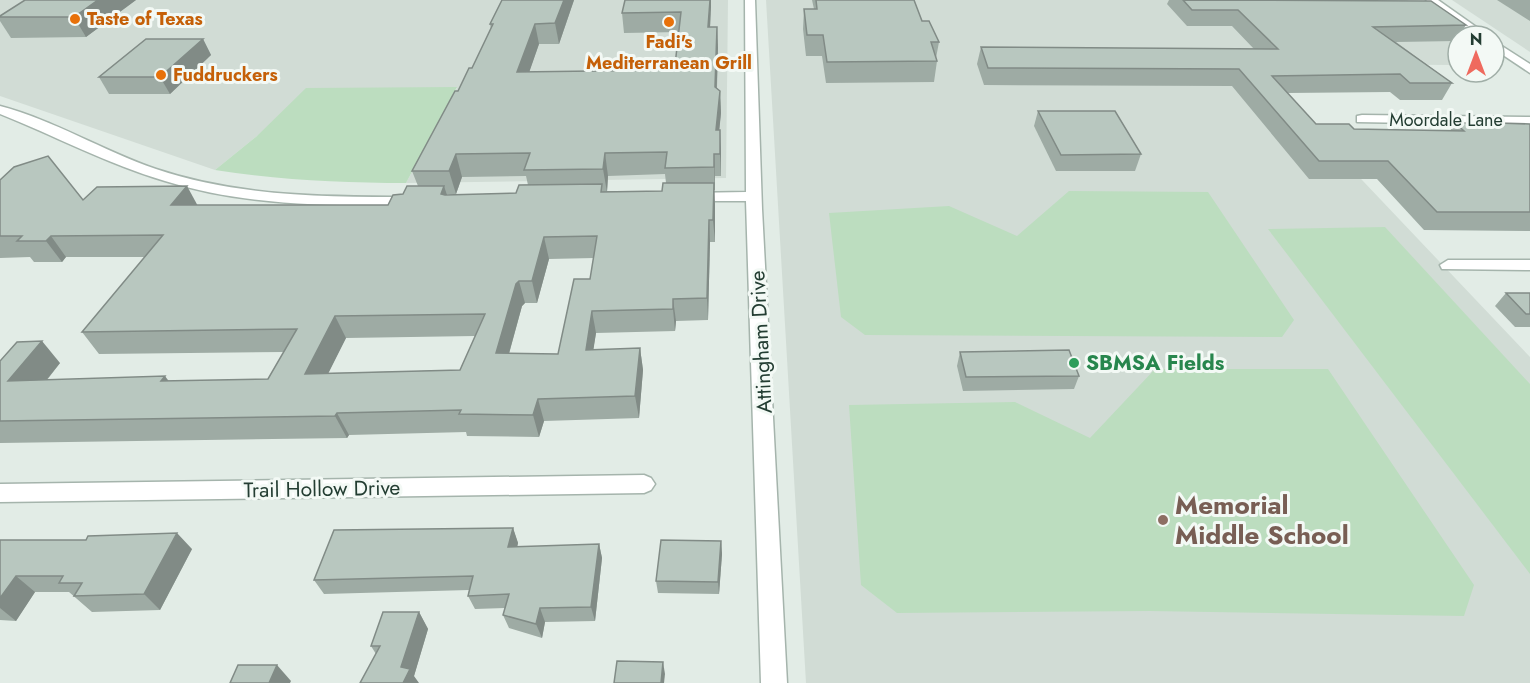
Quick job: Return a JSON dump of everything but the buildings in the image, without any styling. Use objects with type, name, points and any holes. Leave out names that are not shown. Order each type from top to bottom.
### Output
[{"type":"street","name":"Attingham Drive","points":[[750,0],[754,196],[774,683]]},
{"type":"street","points":[[1431,0],[1466,24]]},
{"type":"street","points":[[1506,52],[1530,69]]},
{"type":"street","points":[[0,110],[98,152],[174,180],[243,193],[288,198],[430,201]]},
{"type":"street","name":"Moordale Lane","points":[[1362,119],[1530,121]]},
{"type":"street","points":[[669,197],[754,196]]},
{"type":"street","points":[[1448,265],[1530,265]]},
{"type":"street","name":"Trail Hollow Drive","points":[[0,493],[644,484]]},
{"type":"shaded area","points":[[0,0],[728,0],[726,178],[406,183],[457,88],[257,136],[215,170],[0,96]]},
{"type":"shaded area","name":"Memorial Middle School","points":[[766,0],[1407,0],[1446,27],[1446,65],[1252,64],[1530,357],[1530,683],[806,683]]},
{"type":"shaded area","points":[[1452,0],[1530,0],[1530,52],[1506,36],[1506,24],[1488,24]]},
{"type":"green space","points":[[457,87],[406,183],[310,180],[215,170],[257,136],[306,88]]},
{"type":"green space","points":[[1069,191],[1208,192],[1294,320],[1282,337],[865,335],[841,317],[829,213],[949,206],[1017,236]]},
{"type":"green space","points":[[1385,227],[1530,384],[1530,574],[1268,229]]},
{"type":"green space","points":[[1155,369],[1328,369],[1474,585],[1464,616],[1149,611],[897,613],[861,585],[849,405],[1015,402],[1090,438]]},
{"type":"place","name":"Taste of Texas","points":[[75,19]]},
{"type":"place","name":"Fadi's Mediterranean Grill","points":[[669,22]]},
{"type":"place","name":"Fuddruckers","points":[[161,75]]},
{"type":"place","name":"SBMSA Fields","points":[[1074,363]]},
{"type":"place","name":"Memorial Middle School","points":[[1163,520]]}]
